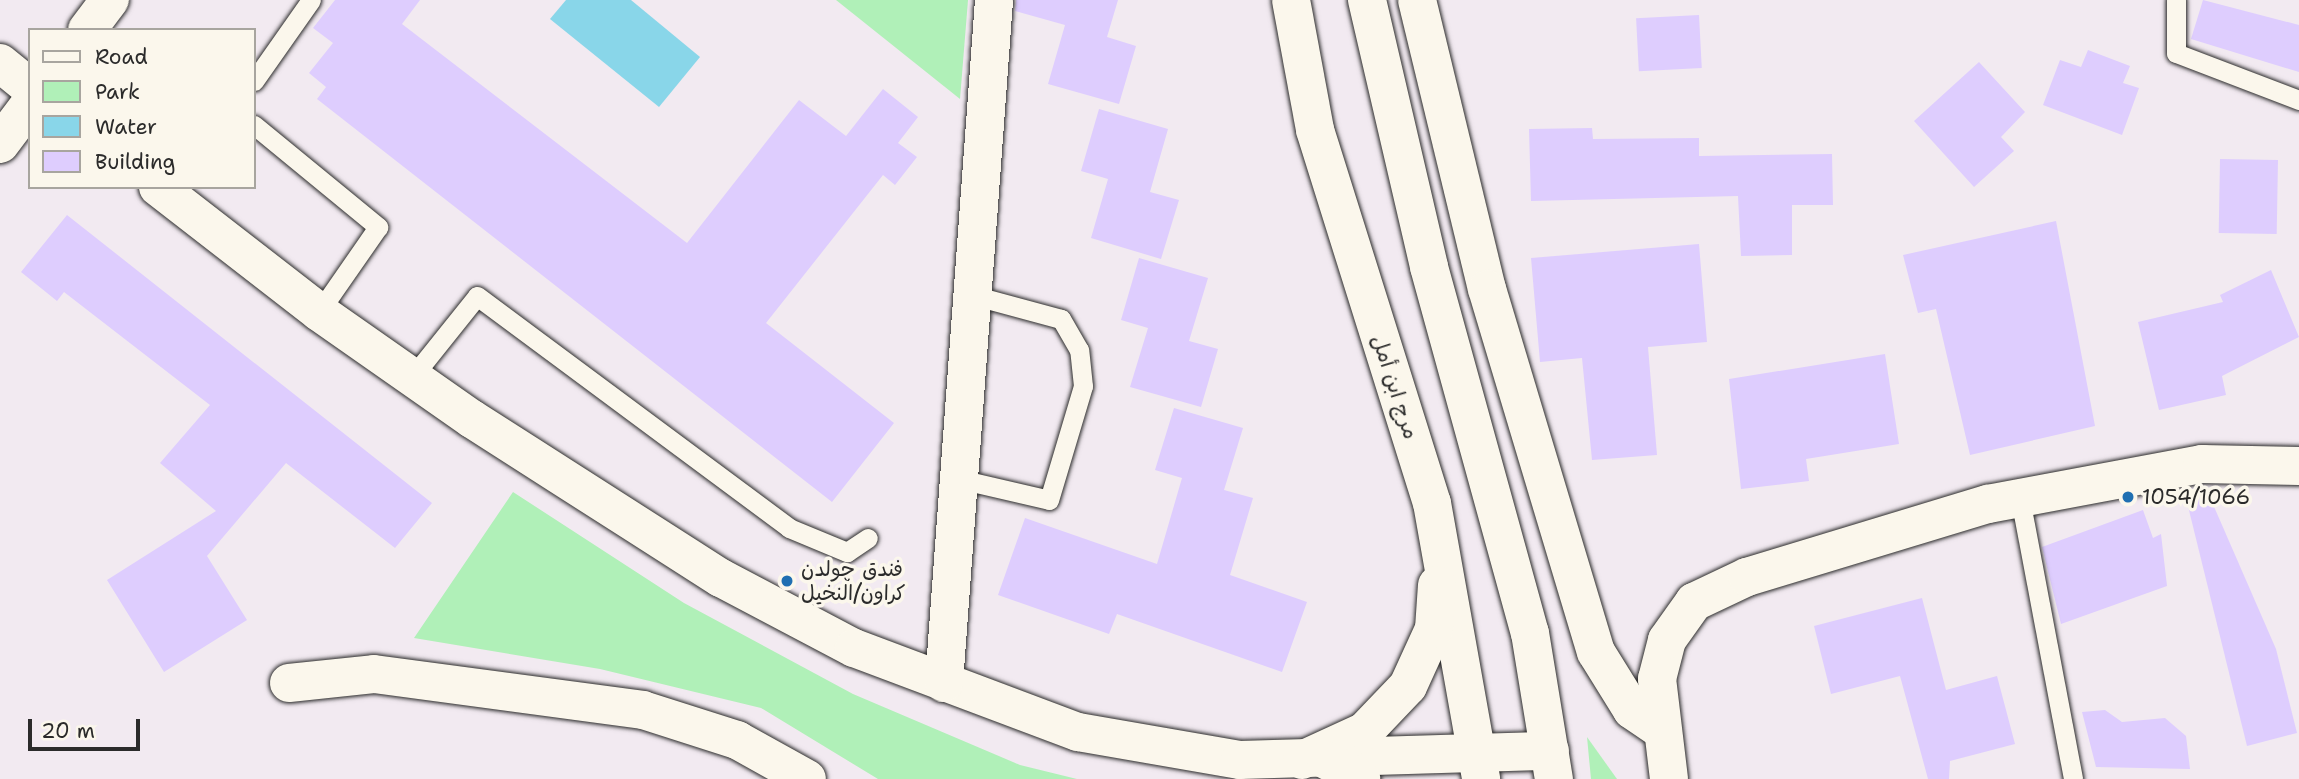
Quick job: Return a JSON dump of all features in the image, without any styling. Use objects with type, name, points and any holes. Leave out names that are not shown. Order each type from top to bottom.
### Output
[{"type":"street","points":[[89,28],[110,0]]},
{"type":"street","points":[[943,683],[994,0]]},
{"type":"street","name":"مرج ابن أمل","points":[[1291,0],[1315,130],[1440,544],[1479,769]]},
{"type":"street","points":[[161,189],[319,312],[413,376],[721,578],[854,648],[1078,732],[1240,760],[1314,760],[1479,769],[1552,765],[1530,633],[1429,267],[1367,0]]},
{"type":"street","points":[[1417,0],[1487,289],[1596,652],[1632,710],[1662,730]]},
{"type":"street","points":[[0,63],[28,86]]},
{"type":"street","points":[[0,144],[28,107]]},
{"type":"street","points":[[1670,779],[1657,679],[1667,640],[1694,602],[1747,577],[2020,498],[2202,464],[2299,466]]},
{"type":"street","points":[[1314,760],[1365,731],[1408,686],[1434,629],[1440,544]]},
{"type":"street","points":[[289,683],[374,674],[643,709],[737,740],[807,779]]},
{"type":"street","points":[[1314,760],[1361,779]]},
{"type":"lane","points":[[256,78],[311,0]]},
{"type":"lane","points":[[2176,0],[2175,53],[2299,100]]},
{"type":"lane","points":[[256,127],[378,227],[319,312]]},
{"type":"lane","points":[[959,479],[1049,500],[1083,386],[1079,350],[1061,319],[972,295]]},
{"type":"lane","points":[[413,376],[477,296],[789,528],[847,552],[868,538]]},
{"type":"lane","points":[[2020,498],[2073,779]]},
{"type":"green space","points":[[836,0],[968,0],[960,99]]},
{"type":"green space","points":[[513,492],[684,603],[853,694],[1020,765],[1077,779],[878,779],[761,708],[600,669],[414,638]]},
{"type":"green space","points":[[1587,737],[1617,779],[1591,779]]},
{"type":"water","points":[[566,0],[631,0],[700,57],[659,107],[550,19]]},
{"type":"building","points":[[335,0],[420,0],[402,24],[687,243],[799,100],[846,136],[883,89],[918,117],[898,143],[917,157],[895,185],[883,175],[766,323],[894,423],[832,502],[317,99],[326,87],[309,73],[333,43],[313,28]]},
{"type":"building","points":[[1016,0],[1118,0],[1107,37],[1136,46],[1119,104],[1048,84],[1065,25],[1015,11]]},
{"type":"building","points":[[2203,0],[2299,25],[2299,72],[2191,39]]},
{"type":"building","points":[[1699,15],[1702,68],[1639,71],[1636,18]]},
{"type":"building","points":[[2088,50],[2130,66],[2123,83],[2139,88],[2122,135],[2043,105],[2060,60],[2081,67]]},
{"type":"building","points":[[1979,62],[2025,112],[2001,137],[2014,151],[1974,187],[1914,121]]},
{"type":"building","points":[[1099,109],[1168,129],[1150,192],[1179,200],[1161,259],[1091,238],[1108,179],[1081,171]]},
{"type":"building","points":[[1592,128],[1593,139],[1699,138],[1699,156],[1832,154],[1833,205],[1792,205],[1792,255],[1741,256],[1738,196],[1531,201],[1529,129]]},
{"type":"building","points":[[2220,159],[2278,160],[2277,234],[2219,233]]},
{"type":"building","points":[[67,215],[432,503],[395,548],[286,463],[207,556],[247,620],[164,672],[107,580],[216,511],[160,463],[210,405],[64,292],[57,301],[21,272]]},
{"type":"building","points":[[2056,221],[2095,426],[1970,455],[1936,309],[1918,313],[1903,255]]},
{"type":"building","points":[[1699,244],[1707,342],[1648,347],[1657,455],[1592,460],[1582,358],[1540,362],[1531,258]]},
{"type":"building","points":[[1139,258],[1208,278],[1189,341],[1218,349],[1201,407],[1130,387],[1148,328],[1121,320]]},
{"type":"building","points":[[2271,270],[2299,337],[2222,376],[2226,395],[2159,410],[2138,322],[2223,302],[2220,295]]},
{"type":"building","points":[[1885,354],[1899,444],[1806,459],[1809,481],[1741,489],[1729,379]]},
{"type":"building","points":[[1174,408],[1243,428],[1224,490],[1253,498],[1230,575],[1307,602],[1282,672],[1117,614],[1109,634],[998,595],[1025,518],[1157,564],[1182,478],[1155,470]]},
{"type":"building","points":[[2205,486],[2276,649],[2297,733],[2247,746],[2184,490]]},
{"type":"building","points":[[2143,510],[2153,538],[2161,534],[2167,586],[2061,624],[2042,547]]},
{"type":"building","points":[[1922,598],[1946,690],[1997,676],[2015,744],[1950,761],[1949,779],[1928,779],[1900,676],[1831,694],[1814,626]]},
{"type":"building","points":[[2105,710],[2122,722],[2165,718],[2186,736],[2190,769],[2096,767],[2082,712]]},
{"type":"place","name":"1054/1066","points":[[2128,497]]},
{"type":"place","name":"فندق چولدن كراون/النخيل","points":[[787,581]]}]
